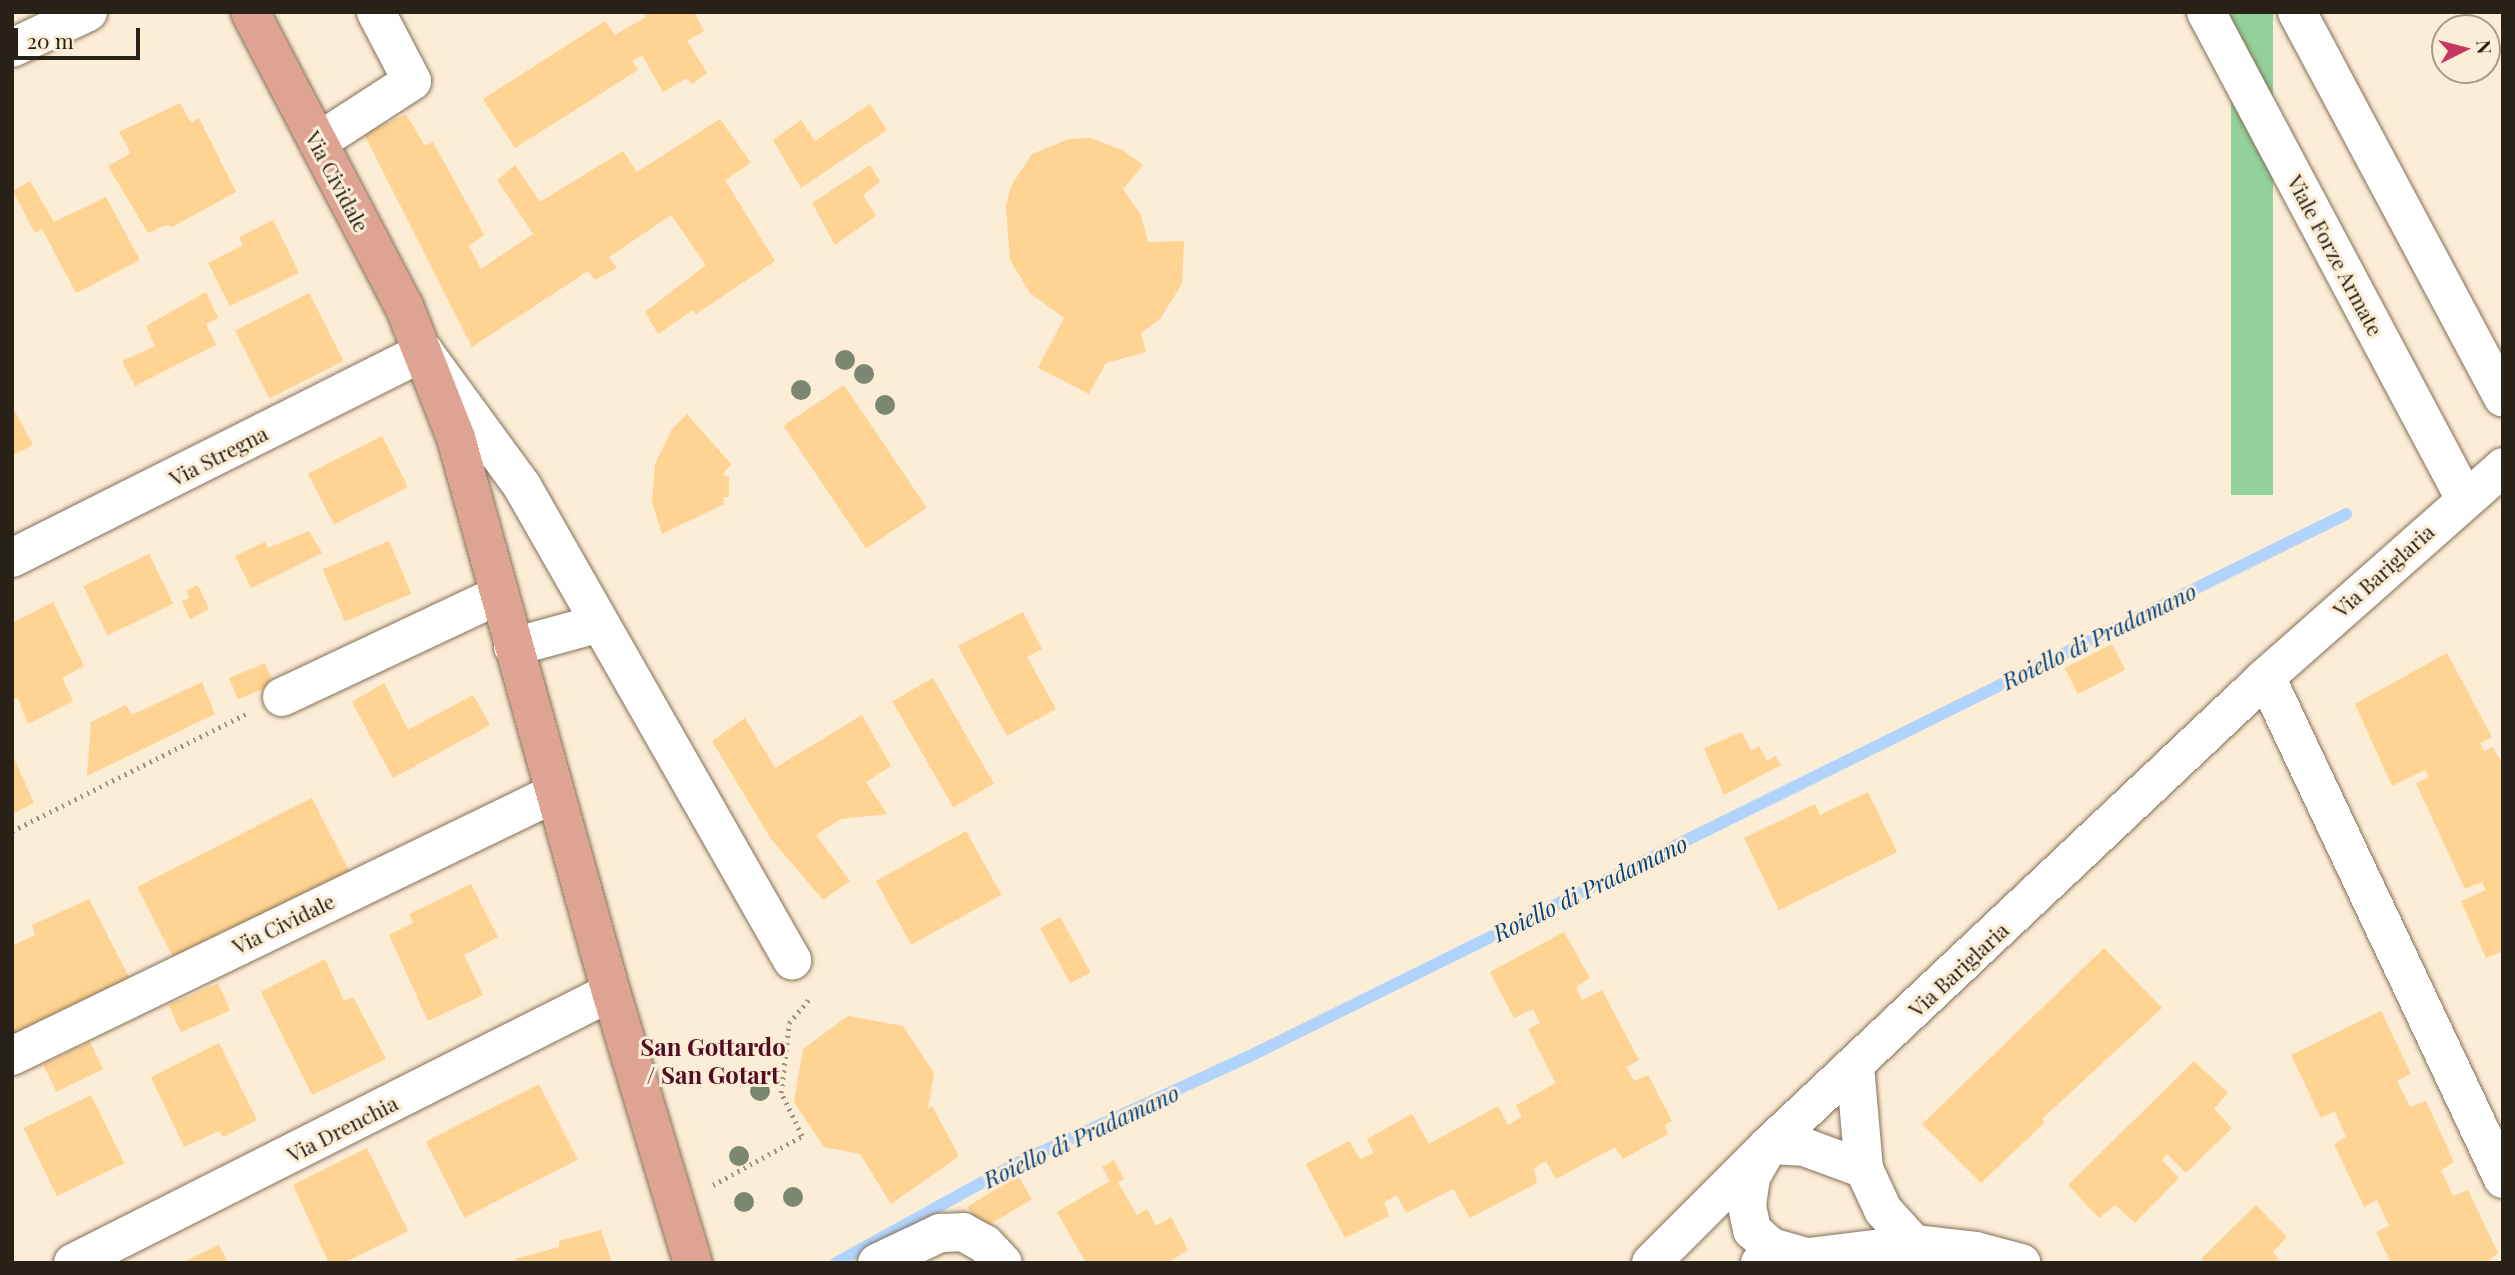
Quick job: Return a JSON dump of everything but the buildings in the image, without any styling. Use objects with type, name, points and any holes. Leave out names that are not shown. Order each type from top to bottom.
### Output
[{"type":"main road","name":"Via Cividale","points":[[250,12],[424,352],[456,438],[611,992],[693,1263]]},
{"type":"street","points":[[12,48],[88,12]]},
{"type":"street","points":[[318,142],[412,81],[376,12]]},
{"type":"street","name":"Viale Forze Armate","points":[[2206,12],[2464,497]]},
{"type":"street","points":[[2297,12],[2503,397]]},
{"type":"street","name":"Via Stregna","points":[[12,558],[424,352]]},
{"type":"street","name":"Via Cividale","points":[[424,352],[522,486],[597,624],[792,960]]},
{"type":"street","name":"Via Bariglaria","points":[[1651,1263],[1769,1145],[2266,677],[2464,497],[2503,467]]},
{"type":"street","points":[[282,697],[499,595]]},
{"type":"street","points":[[513,647],[597,624]]},
{"type":"street","points":[[2266,677],[2503,1180]]},
{"type":"street","name":"Via Cividale","points":[[12,1056],[555,793]]},
{"type":"street","name":"Via Drenchia","points":[[73,1263],[611,992]]},
{"type":"street","points":[[1855,1066],[1864,1169],[1882,1210],[1914,1244]]},
{"type":"street","points":[[1803,1256],[1771,1247],[1752,1230],[1747,1206],[1751,1177],[1769,1145],[1804,1147],[1864,1169]]},
{"type":"street","points":[[877,1263],[940,1233],[963,1232],[985,1244],[1003,1263]]},
{"type":"street","points":[[1760,1263],[1914,1244],[1976,1251],[2021,1263]]},
{"type":"path","points":[[12,831],[282,697]]},
{"type":"path","points":[[675,1206],[802,1136],[781,1093],[789,1023],[812,996],[792,960]]},
{"type":"green space","points":[[2231,12],[2273,12],[2273,495],[2231,495]]},
{"type":"waterway","name":"Roiello di Pradamano","points":[[836,1263],[1015,1164],[1248,1057],[2346,514]]},
{"type":"district","name":"San Gottardo / San Gotart","points":[[713,1061]]}]
